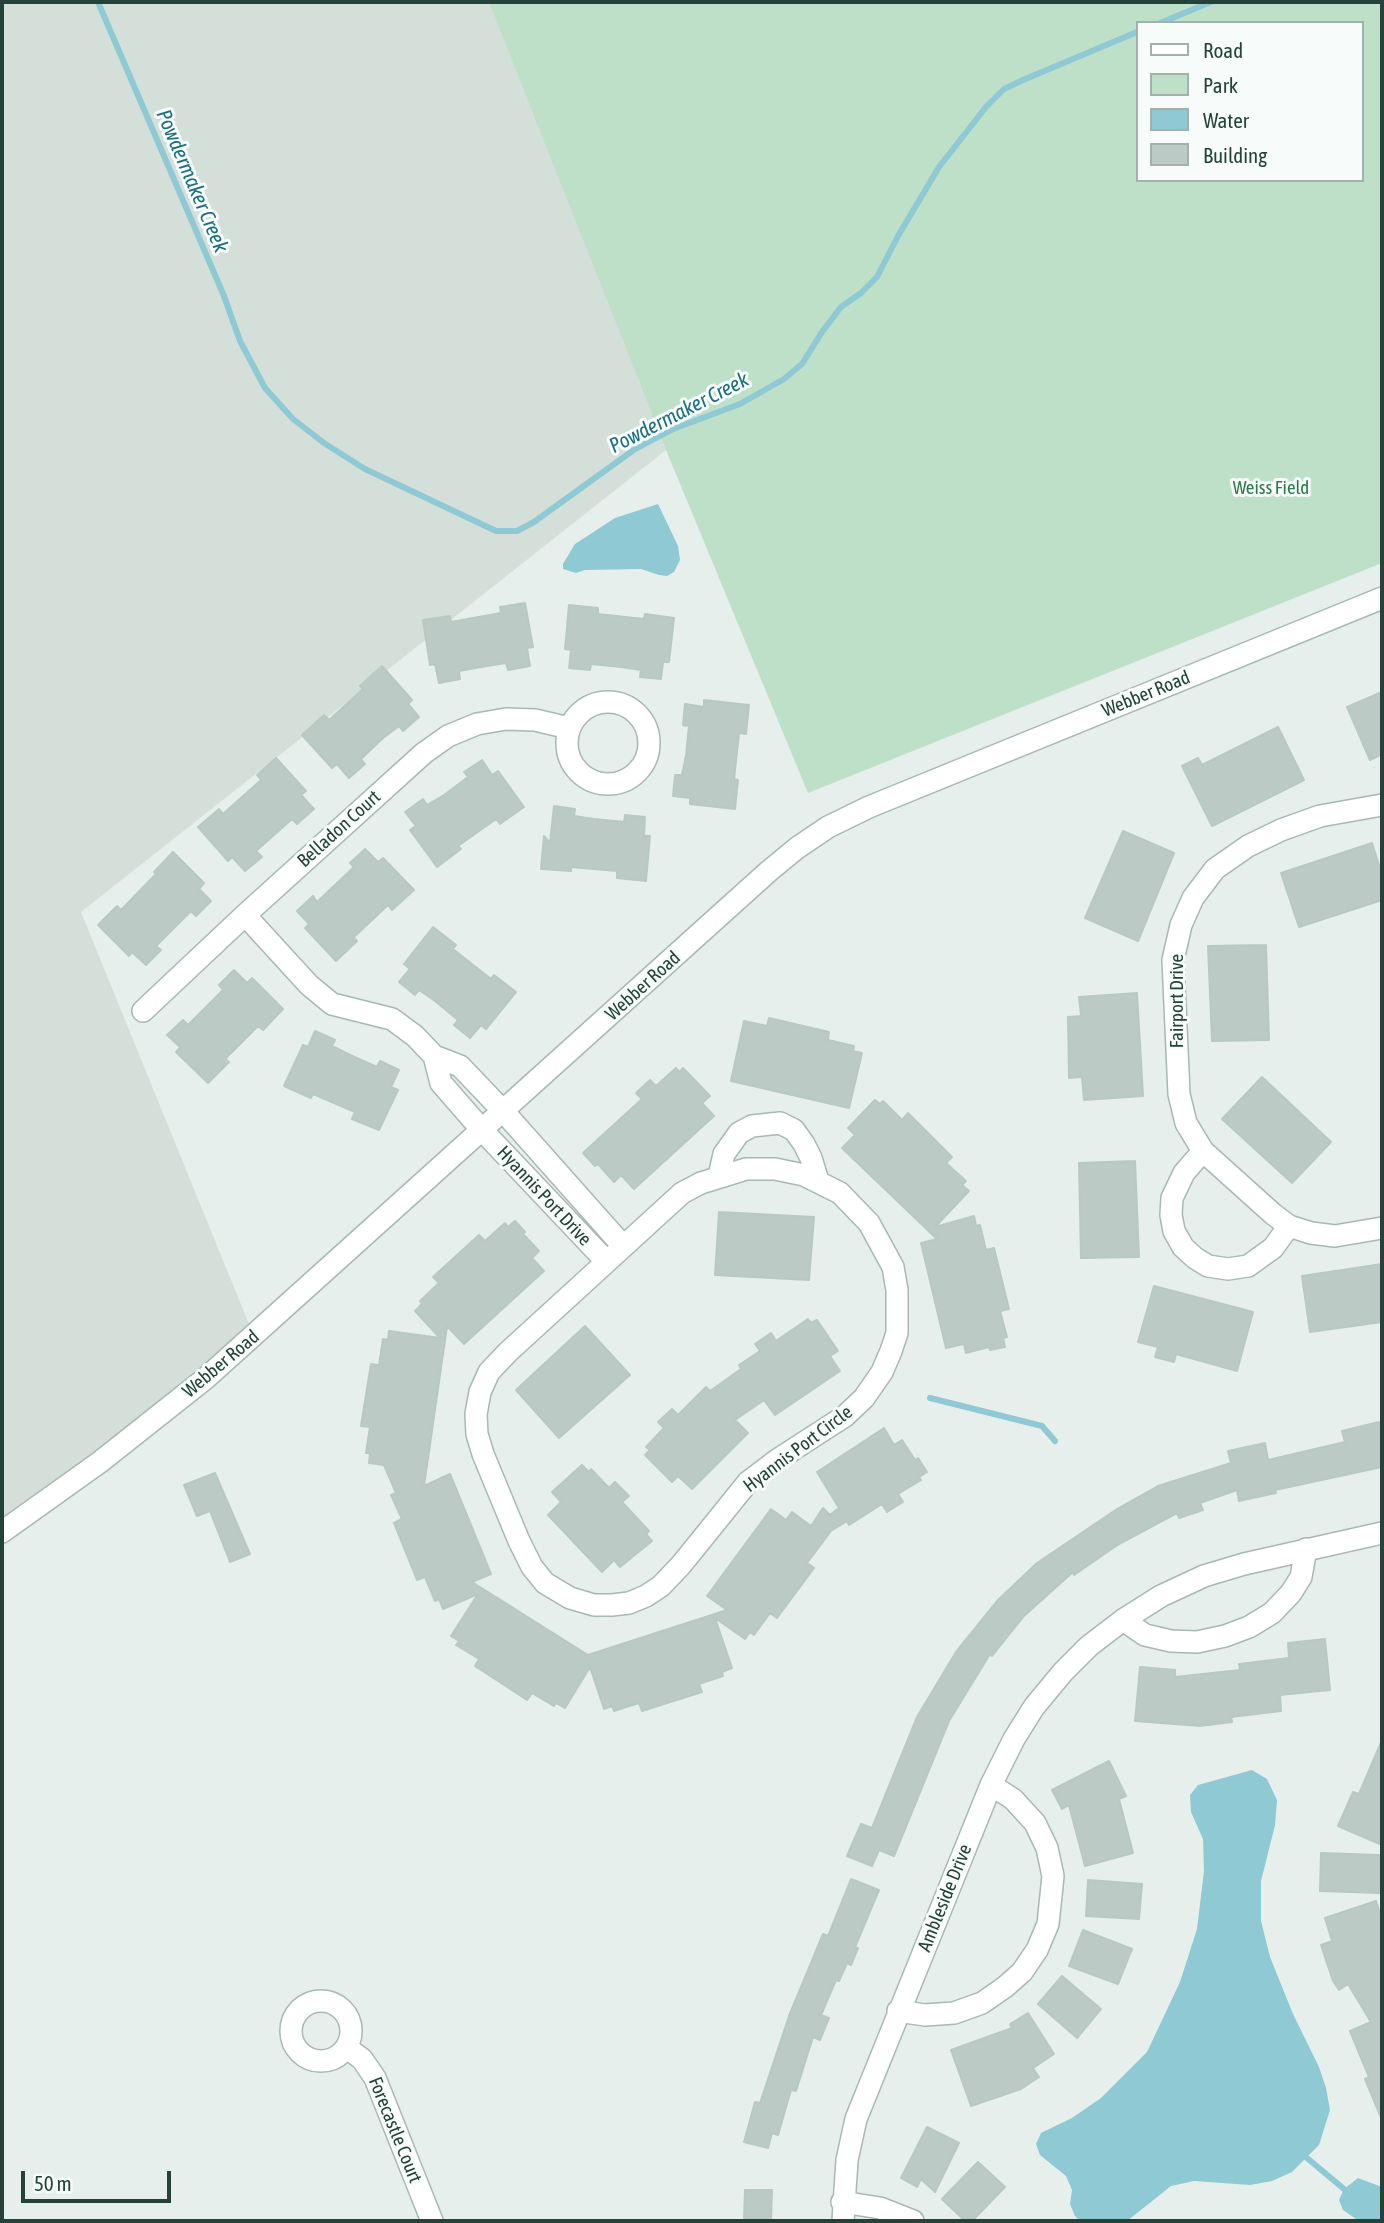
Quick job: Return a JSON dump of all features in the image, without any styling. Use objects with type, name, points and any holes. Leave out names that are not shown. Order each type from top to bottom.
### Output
[{"type":"street","name":"Webber Road","points":[[2,1532],[100,1462],[197,1386],[265,1328],[769,872],[797,848],[828,827],[869,807],[1382,598]]},
{"type":"street","name":"Belladon Court","points":[[143,1011],[424,753],[448,736],[477,724],[506,719],[535,720],[569,728]]},
{"type":"street","name":"Fairport Drive","points":[[1382,805],[1320,816],[1281,830],[1248,846],[1215,869],[1194,898],[1181,925],[1174,960],[1179,1094],[1186,1123],[1203,1151],[1289,1226],[1311,1233],[1335,1236],[1382,1228]]},
{"type":"street","points":[[245,915],[309,985],[332,1004],[392,1020],[415,1036],[434,1056]]},
{"type":"street","name":"Hyannis Port Drive","points":[[434,1056],[460,1066],[623,1246]]},
{"type":"street","name":"Hyannis Port Drive","points":[[434,1056],[442,1083],[482,1130],[606,1261]]},
{"type":"street","points":[[719,1176],[724,1154],[739,1133],[752,1126],[780,1123],[794,1130],[804,1144],[818,1181]]},
{"type":"street","points":[[1203,1151],[1184,1173],[1172,1198],[1174,1231],[1183,1247],[1195,1258],[1208,1266],[1228,1269],[1248,1266],[1273,1248],[1289,1226]]},
{"type":"street","name":"Hyannis Port Circle","points":[[746,1169],[775,1169],[804,1175],[840,1194],[869,1223],[892,1267],[898,1310],[897,1333],[882,1372],[864,1398],[845,1416],[748,1482],[661,1586],[629,1603],[594,1605],[570,1598],[545,1583],[532,1567],[477,1434],[476,1414],[480,1392],[489,1372],[606,1261],[682,1193],[719,1176],[746,1169]]},
{"type":"street","name":"Ambleside Drive","points":[[913,2221],[880,2208],[843,2211],[856,2119],[991,1785],[1034,1707],[1080,1655],[1123,1620],[1161,1596],[1204,1576],[1382,1533]]},
{"type":"street","points":[[1123,1620],[1145,1635],[1171,1641],[1197,1642],[1250,1627],[1272,1612],[1290,1593],[1301,1577],[1307,1549]]},
{"type":"street","points":[[898,2011],[935,2014],[954,2012],[982,2003],[1022,1972],[1037,1950],[1048,1924],[1053,1877],[1047,1848],[1035,1823],[1013,1799],[991,1785]]},
{"type":"street","name":"Forecastle Court","points":[[347,2048],[362,2059],[375,2078],[432,2221]]},
{"type":"shaded area","points":[[2,2],[490,2],[666,450],[81,912],[251,1329],[145,1418],[2,1521]]},
{"type":"green space","name":"Weiss Field","points":[[489,2],[1382,2],[1382,563],[808,793],[666,450]]},
{"type":"water","points":[[658,504],[678,546],[680,560],[674,572],[667,576],[641,569],[585,570],[576,573],[563,569],[563,564],[575,544],[615,518]]},
{"type":"water","points":[[1252,1770],[1267,1779],[1277,1800],[1275,1825],[1261,1881],[1261,1921],[1270,1957],[1326,2088],[1330,2110],[1319,2145],[1292,2172],[1272,2181],[1250,2185],[1194,2181],[1171,2186],[1127,2221],[1080,2221],[1070,2204],[1072,2190],[1066,2176],[1040,2155],[1036,2144],[1041,2133],[1072,2118],[1101,2098],[1147,2052],[1180,1982],[1197,1929],[1204,1871],[1203,1839],[1191,1812],[1190,1795],[1198,1785]]},
{"type":"water","points":[[1358,2178],[1382,2187],[1382,2221],[1359,2221],[1343,2210],[1339,2200],[1344,2189]]},
{"type":"building","points":[[525,603],[533,647],[527,648],[530,666],[508,670],[506,663],[459,671],[460,679],[439,683],[435,664],[430,665],[423,620],[450,616],[451,622],[501,613],[500,607]]},
{"type":"building","points":[[569,605],[598,608],[598,614],[644,619],[645,614],[674,618],[669,662],[663,662],[661,679],[640,677],[641,670],[621,667],[591,664],[590,670],[569,668],[571,650],[565,649]]},
{"type":"building","points":[[382,666],[412,700],[408,704],[419,717],[403,731],[399,726],[383,738],[361,759],[365,764],[349,778],[337,764],[332,768],[302,735],[324,715],[329,720],[363,689],[360,686]]},
{"type":"building","points":[[1382,692],[1382,754],[1370,760],[1347,707]]},
{"type":"building","points":[[704,700],[749,705],[746,734],[739,733],[734,779],[738,780],[735,809],[690,804],[690,798],[673,796],[675,775],[682,775],[686,756],[689,726],[683,725],[685,704],[704,707]]},
{"type":"building","points":[[1278,727],[1304,780],[1212,826],[1182,766],[1198,758],[1202,765]]},
{"type":"building","points":[[276,758],[306,791],[301,795],[314,809],[297,824],[292,819],[256,851],[262,857],[245,871],[232,857],[228,861],[198,827],[219,809],[223,814],[261,780],[257,775]]},
{"type":"building","points":[[482,760],[492,775],[498,771],[524,807],[500,824],[496,819],[458,846],[461,849],[437,867],[410,830],[416,826],[405,812],[423,799],[427,805],[444,795],[468,777],[464,772]]},
{"type":"building","points":[[554,806],[575,809],[574,816],[594,819],[624,822],[625,815],[645,817],[644,836],[650,836],[646,881],[617,878],[617,871],[571,867],[571,871],[541,869],[544,836],[550,843]]},
{"type":"building","points":[[1123,831],[1174,853],[1138,941],[1085,918]]},
{"type":"building","points":[[1372,843],[1382,875],[1382,900],[1299,927],[1281,873]]},
{"type":"building","points":[[365,849],[378,862],[383,858],[414,890],[392,910],[388,905],[354,937],[357,941],[336,961],[305,928],[309,924],[297,911],[313,896],[317,902],[354,867],[350,863]]},
{"type":"building","points":[[173,852],[204,883],[199,889],[211,901],[196,916],[191,911],[156,946],[161,950],[146,965],[132,952],[129,956],[98,925],[117,906],[121,910]]},
{"type":"building","points":[[433,927],[456,945],[453,949],[491,979],[494,975],[516,992],[486,1029],[481,1025],[470,1038],[454,1025],[458,1020],[435,1001],[419,990],[415,995],[399,982],[410,969],[404,964]]},
{"type":"building","points":[[1266,945],[1269,1040],[1212,1041],[1208,946]]},
{"type":"building","points":[[234,970],[247,983],[252,978],[283,1009],[263,1030],[258,1026],[225,1059],[229,1062],[208,1083],[176,1052],[180,1047],[167,1035],[183,1020],[188,1025],[223,990],[219,985]]},
{"type":"building","points":[[1137,993],[1143,1096],[1084,1100],[1082,1077],[1069,1078],[1068,1017],[1081,1016],[1079,997]]},
{"type":"building","points":[[769,1018],[829,1032],[828,1040],[854,1046],[853,1051],[862,1053],[849,1108],[731,1081],[744,1021],[767,1026]]},
{"type":"building","points":[[315,1031],[335,1040],[332,1046],[350,1055],[377,1067],[380,1061],[399,1070],[391,1087],[398,1090],[379,1130],[352,1119],[355,1112],[313,1094],[311,1098],[284,1086],[303,1045],[308,1047]]},
{"type":"building","points":[[676,1068],[679,1072],[683,1068],[710,1096],[702,1103],[714,1116],[634,1189],[621,1175],[614,1182],[598,1164],[595,1166],[583,1153],[642,1099],[636,1093],[650,1080],[656,1086]]},
{"type":"building","points":[[1262,1077],[1331,1142],[1292,1183],[1222,1119]]},
{"type":"building","points":[[875,1100],[880,1104],[883,1101],[902,1120],[908,1113],[952,1157],[946,1163],[966,1181],[962,1185],[969,1191],[935,1227],[974,1216],[976,1226],[980,1225],[986,1250],[994,1248],[1009,1309],[1000,1311],[1007,1337],[1003,1338],[1005,1347],[990,1350],[989,1347],[966,1353],[964,1344],[946,1348],[921,1243],[937,1239],[842,1148],[855,1135],[848,1128]]},
{"type":"building","points":[[1135,1161],[1139,1257],[1081,1258],[1079,1163]]},
{"type":"building","points":[[719,1212],[814,1217],[809,1280],[715,1275]]},
{"type":"building","points":[[515,1221],[539,1251],[532,1258],[544,1271],[464,1344],[447,1326],[424,1486],[450,1474],[491,1574],[472,1582],[588,1655],[727,1610],[707,1596],[771,1509],[786,1520],[792,1512],[811,1526],[823,1508],[830,1515],[839,1508],[817,1472],[884,1428],[894,1445],[902,1440],[927,1472],[919,1477],[921,1480],[898,1494],[903,1502],[887,1512],[882,1504],[849,1525],[847,1521],[831,1531],[807,1563],[814,1568],[777,1618],[770,1613],[754,1635],[750,1632],[745,1639],[715,1618],[732,1668],[722,1672],[723,1676],[699,1684],[702,1692],[642,1711],[639,1703],[614,1711],[612,1706],[604,1709],[590,1667],[565,1708],[556,1703],[554,1706],[532,1693],[527,1700],[475,1666],[479,1659],[456,1645],[459,1641],[451,1636],[478,1594],[443,1609],[439,1599],[435,1601],[425,1577],[417,1580],[394,1523],[402,1519],[391,1495],[396,1493],[384,1465],[369,1463],[370,1453],[366,1453],[370,1427],[361,1426],[371,1364],[379,1365],[383,1339],[388,1340],[389,1331],[440,1338],[415,1311],[422,1304],[420,1301],[439,1283],[433,1277],[479,1235],[485,1241],[505,1223],[508,1227]]},
{"type":"building","points":[[1382,1264],[1382,1322],[1310,1332],[1302,1276]]},
{"type":"building","points":[[1154,1286],[1253,1312],[1237,1371],[1176,1354],[1174,1362],[1155,1357],[1158,1347],[1138,1342]]},
{"type":"building","points":[[808,1319],[811,1323],[817,1320],[838,1351],[830,1356],[840,1371],[775,1415],[764,1400],[735,1420],[748,1433],[692,1489],[678,1476],[672,1482],[645,1455],[650,1450],[646,1447],[664,1428],[658,1422],[672,1409],[678,1415],[706,1387],[710,1391],[741,1369],[739,1365],[760,1351],[755,1344],[771,1333],[776,1341]]},
{"type":"building","points":[[585,1326],[630,1375],[559,1438],[516,1390]]},
{"type":"building","points":[[1379,1422],[1382,1433],[1382,1467],[1275,1490],[1276,1493],[1239,1501],[1237,1490],[1200,1503],[1203,1510],[1179,1518],[1177,1513],[1119,1544],[1074,1575],[1073,1572],[1024,1616],[992,1656],[990,1654],[949,1721],[894,1856],[879,1850],[872,1866],[847,1856],[861,1824],[872,1828],[917,1717],[956,1652],[998,1600],[1037,1563],[1117,1509],[1158,1486],[1231,1463],[1228,1451],[1265,1443],[1268,1460],[1345,1442],[1342,1431]]},
{"type":"building","points":[[582,1465],[589,1472],[591,1469],[609,1488],[615,1482],[629,1496],[622,1502],[649,1531],[646,1534],[652,1541],[620,1567],[614,1560],[602,1572],[548,1515],[561,1502],[552,1492]]},
{"type":"building","points":[[215,1473],[250,1554],[230,1562],[210,1511],[197,1516],[184,1485]]},
{"type":"building","points":[[1325,1639],[1330,1690],[1280,1695],[1281,1711],[1231,1717],[1232,1722],[1200,1726],[1135,1721],[1140,1667],[1175,1670],[1175,1677],[1240,1670],[1239,1664],[1289,1658],[1288,1643]]},
{"type":"building","points":[[1382,1740],[1382,1845],[1338,1826],[1353,1792],[1359,1794]]},
{"type":"building","points":[[1109,1761],[1126,1796],[1119,1799],[1133,1853],[1085,1866],[1069,1805],[1062,1809],[1052,1790]]},
{"type":"building","points":[[1321,1853],[1380,1855],[1379,1893],[1320,1891]]},
{"type":"building","points":[[851,1879],[879,1890],[855,1947],[858,1948],[851,1965],[847,1963],[839,1981],[836,1980],[821,2015],[829,2018],[820,2040],[813,2037],[796,2091],[791,2090],[778,2135],[772,2133],[768,2148],[744,2142],[755,2102],[760,2103],[789,2016],[823,1934],[828,1936]]},
{"type":"building","points":[[1088,1880],[1142,1884],[1139,1919],[1086,1916]]},
{"type":"building","points":[[1376,1901],[1382,1920],[1382,2120],[1365,2079],[1369,2077],[1350,2031],[1371,2022],[1348,1984],[1339,1990],[1333,1981],[1321,1945],[1332,1941],[1325,1918]]},
{"type":"building","points":[[1083,1930],[1132,1949],[1118,1984],[1069,1966]]},
{"type":"building","points":[[1062,1976],[1101,2009],[1077,2038],[1038,2004]]},
{"type":"building","points":[[1028,2013],[1054,2054],[1033,2068],[1039,2077],[1021,2089],[971,2106],[951,2050],[1012,2028],[1010,2024]]},
{"type":"building","points":[[927,2127],[959,2143],[935,2192],[921,2179],[917,2187],[901,2178]]},
{"type":"building","points":[[978,2162],[1005,2187],[972,2221],[965,2221],[942,2199]]},
{"type":"building","points":[[745,2190],[772,2190],[771,2221],[744,2221]]},
{"type":"waterway","name":"Powdermaker Creek","points":[[98,2],[224,296],[240,341],[265,388],[293,419],[365,469],[496,531],[517,531],[534,522],[635,449],[673,429],[740,404],[784,379],[802,364],[841,307],[877,277],[939,167],[986,107],[1004,89],[1136,32]]},
{"type":"waterway","name":"Powdermaker Creek","points":[[1165,21],[1211,2]]},
{"type":"waterway","points":[[930,1398],[1042,1426],[1055,1441]]},
{"type":"waterway","points":[[1307,2158],[1344,2189]]}]
